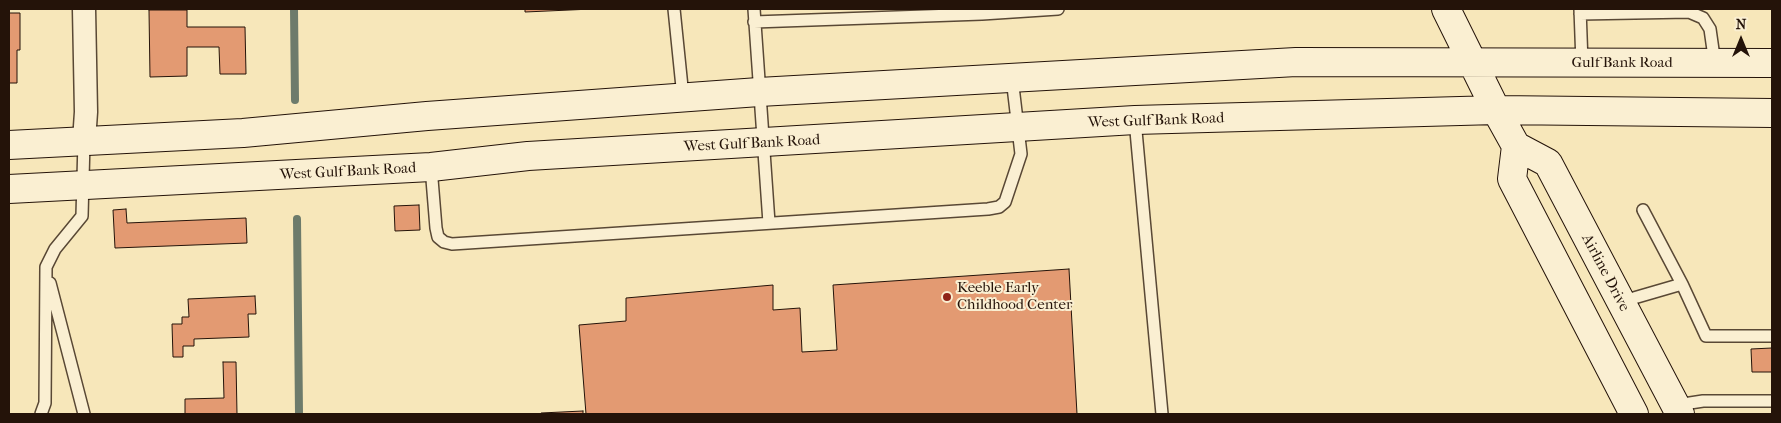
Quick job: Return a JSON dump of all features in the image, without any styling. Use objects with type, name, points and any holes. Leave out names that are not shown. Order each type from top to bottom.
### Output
[{"type":"main road","points":[[1446,9],[1516,146],[1512,179],[1634,414]]},
{"type":"main road","points":[[9,145],[243,133],[427,116],[759,92],[1296,62],[1472,63]]},
{"type":"main road","name":"Gulf Bank Road","points":[[1472,63],[1772,63]]},
{"type":"main road","points":[[1496,110],[1772,113]]},
{"type":"main road","name":"West Gulf Bank Road","points":[[9,189],[431,167],[528,156],[1135,120],[1496,110]]},
{"type":"main road","name":"Airline Drive","points":[[1516,146],[1548,163],[1677,410]]},
{"type":"street","points":[[84,9],[86,112],[84,140]]},
{"type":"lane","points":[[674,9],[683,97]]},
{"type":"lane","points":[[754,9],[769,223]]},
{"type":"lane","points":[[754,22],[1058,9]]},
{"type":"lane","points":[[1582,63],[1580,11],[1689,12],[1703,18],[1710,29],[1714,64]]},
{"type":"lane","points":[[431,167],[438,237],[444,242],[452,244],[988,209],[999,207],[1006,202],[1021,154],[1012,78]]},
{"type":"lane","points":[[1135,120],[1162,414]]},
{"type":"lane","points":[[41,414],[45,404],[46,267],[55,249],[82,216],[84,140]]},
{"type":"lane","points":[[1643,210],[1682,284],[1706,336],[1772,336]]},
{"type":"lane","points":[[46,267],[84,414]]},
{"type":"lane","points":[[1620,302],[1682,284]]},
{"type":"lane","points":[[1677,410],[1703,401],[1772,401]]},
{"type":"building","points":[[525,9],[592,9],[525,12]]},
{"type":"building","points":[[149,10],[187,10],[187,27],[245,27],[246,74],[220,74],[219,47],[187,47],[187,76],[150,77]]},
{"type":"building","points":[[9,13],[20,13],[20,50],[17,50],[17,83],[9,83]]},
{"type":"building","points":[[419,205],[420,230],[395,231],[394,206]]},
{"type":"building","points":[[126,209],[127,223],[246,218],[247,243],[115,248],[113,210]]},
{"type":"building","points":[[1069,269],[1077,414],[586,414],[579,325],[626,321],[626,298],[773,285],[773,310],[800,308],[802,352],[837,350],[833,285]]},
{"type":"building","points":[[255,296],[256,314],[248,314],[249,337],[194,339],[194,346],[183,346],[183,357],[173,357],[172,324],[182,324],[182,317],[189,317],[188,299]]},
{"type":"building","points":[[1772,348],[1772,372],[1752,372],[1751,349]]},
{"type":"building","points":[[223,362],[236,362],[237,414],[185,414],[185,399],[224,398]]},
{"type":"building","points":[[583,411],[583,414],[541,414],[541,413]]},
{"type":"waterway","points":[[294,9],[295,100]]},
{"type":"waterway","points":[[297,219],[299,414]]},
{"type":"place","name":"Keeble Early Childhood Center","points":[[947,297]]}]
